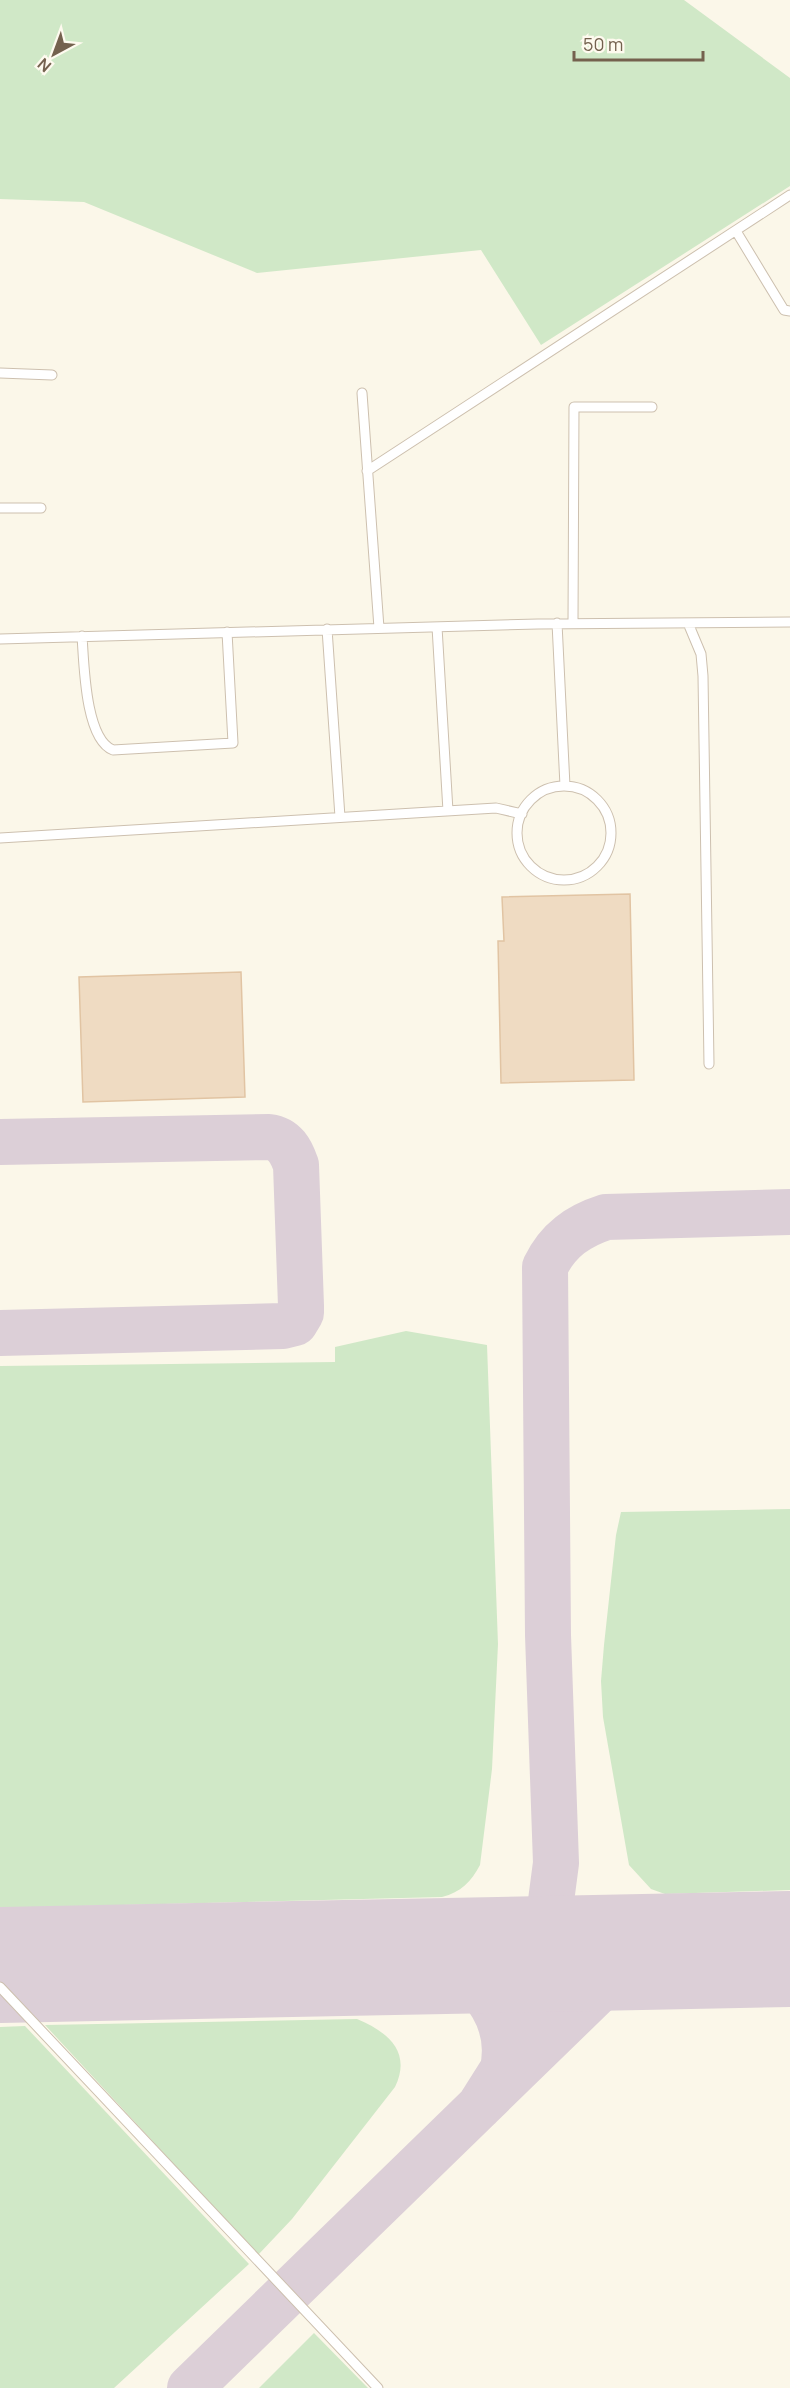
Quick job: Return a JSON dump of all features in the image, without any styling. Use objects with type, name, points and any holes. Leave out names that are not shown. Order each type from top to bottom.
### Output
[{"type":"lane","points":[[367,471],[790,195]]},
{"type":"lane","points":[[736,231],[784,310],[790,311]]},
{"type":"lane","points":[[0,373],[52,375]]},
{"type":"lane","points":[[362,393],[379,628]]},
{"type":"lane","points":[[573,623],[574,407],[652,407]]},
{"type":"lane","points":[[0,508],[41,508]]},
{"type":"lane","points":[[0,639],[573,623],[790,622]]},
{"type":"lane","points":[[688,623],[700,654],[703,676],[709,1064]]},
{"type":"lane","points":[[557,624],[566,786]]},
{"type":"lane","points":[[437,627],[448,811]]},
{"type":"lane","points":[[327,629],[340,817]]},
{"type":"lane","points":[[82,636],[91,714],[100,739],[106,747],[113,750],[233,743],[227,632]]},
{"type":"lane","points":[[566,786],[580,789],[594,797],[604,808],[610,822],[611,837],[608,851],[600,864],[589,874],[574,880],[560,880],[544,876],[531,867],[522,854],[518,838],[518,822],[536,796],[550,789],[566,786]]},
{"type":"lane","points":[[0,838],[496,808],[522,814]]},
{"type":"lane","points":[[0,1987],[378,2388]]},
{"type":"green space","points":[[0,0],[684,0],[790,78],[790,186],[541,345],[481,250],[257,273],[84,202],[0,199]]},
{"type":"green space","points":[[406,1331],[487,1345],[498,1644],[492,1769],[480,1865],[473,1876],[460,1889],[442,1897],[0,1908],[0,1366],[335,1362],[335,1347]]},
{"type":"green space","points":[[790,1509],[790,1890],[665,1894],[651,1889],[629,1865],[603,1717],[601,1681],[604,1645],[616,1535],[621,1512]]},
{"type":"green space","points":[[357,2019],[378,2030],[394,2045],[401,2063],[400,2075],[395,2087],[292,2219],[258,2255],[45,2025]]},
{"type":"green space","points":[[25,2026],[249,2264],[114,2388],[0,2388],[0,2027]]},
{"type":"green space","points":[[314,2333],[368,2388],[259,2388]]},
{"type":"building","points":[[630,894],[634,1080],[501,1083],[498,941],[504,941],[502,897]]},
{"type":"building","points":[[241,972],[245,1097],[83,1102],[79,977]]},
{"type":"taxiway","points":[[0,1142],[269,1137],[279,1140],[289,1151],[296,1165],[301,1306],[301,1313],[295,1323],[283,1326],[0,1333]]},
{"type":"taxiway","points":[[479,2107],[515,2050],[527,2022],[544,1954],[556,1863],[548,1635],[545,1267],[556,1249],[570,1235],[606,1217],[790,1212]]},
{"type":"taxiway","points":[[190,2388],[601,1988],[628,1967],[662,1951]]},
{"type":"taxiway","points":[[444,1956],[483,1992],[500,2021],[505,2055],[502,2073]]},
{"type":"runway","points":[[0,1965],[790,1949]]}]
